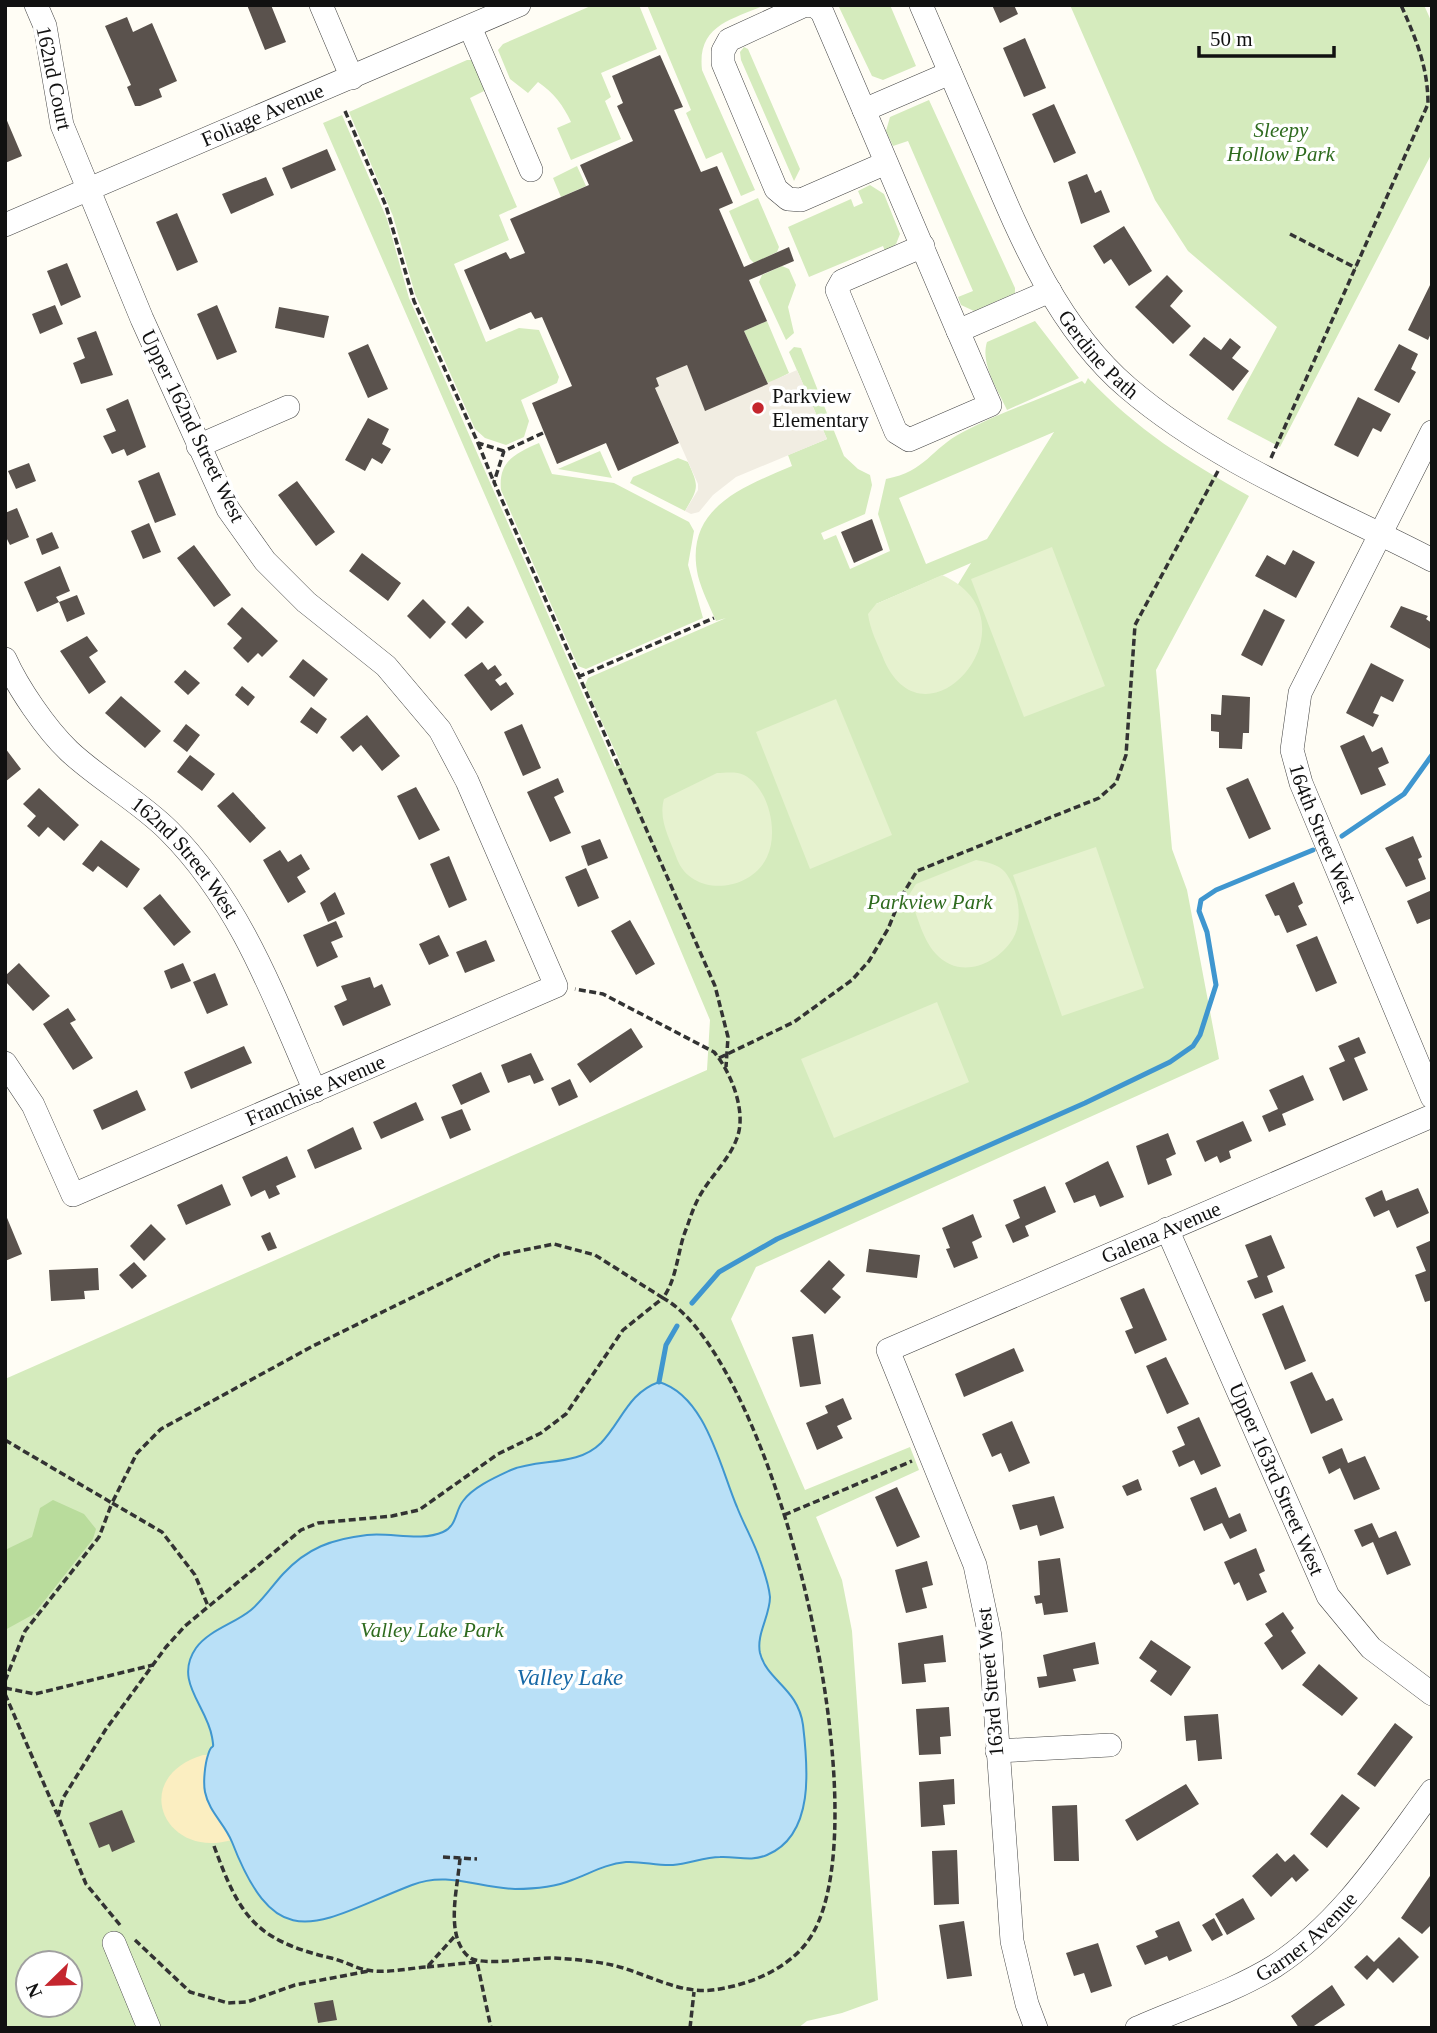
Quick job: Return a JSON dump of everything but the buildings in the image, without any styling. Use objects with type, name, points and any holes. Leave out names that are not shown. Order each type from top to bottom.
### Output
[{"type":"street","name":"162nd Court","points":[[36,5],[45,26],[62,125],[87,190]]},
{"type":"street","points":[[321,5],[352,78]]},
{"type":"street","name":"Foliage Avenue","points":[[5,226],[519,5]]},
{"type":"street","points":[[886,163],[801,200],[788,199],[776,189],[723,63],[723,51],[729,40],[804,5],[815,6],[822,12],[923,246],[990,405],[909,440],[895,432],[837,290],[842,281],[923,246]]},
{"type":"street","name":"Gerdine Path","points":[[921,5],[1021,238],[1073,327],[1127,387],[1184,430],[1227,456],[1432,560]]},
{"type":"street","points":[[470,27],[531,170]]},
{"type":"street","points":[[864,110],[950,73]]},
{"type":"street","name":"Upper 162nd Street West","points":[[87,190],[228,509],[265,561],[306,602],[386,666],[440,730],[467,781],[556,986]]},
{"type":"street","points":[[958,331],[1050,291]]},
{"type":"street","points":[[198,446],[288,407]]},
{"type":"street","name":"164th Street West","points":[[1432,432],[1300,693],[1292,750],[1301,783],[1432,1097]]},
{"type":"street","name":"162nd Street West","points":[[5,659],[14,679],[68,750],[169,830],[214,883],[250,943],[315,1091]]},
{"type":"street","name":"Franchise Avenue","points":[[5,1063],[33,1104],[73,1195],[556,986]]},
{"type":"street","name":"Galena Avenue","points":[[888,1350],[1432,1115]]},
{"type":"street","name":"Upper 163rd Street West","points":[[1167,1230],[1328,1596],[1371,1648],[1432,1694]]},
{"type":"street","name":"163rd Street West","points":[[888,1350],[975,1565],[990,1636],[1012,1941],[1027,2004],[1036,2028]]},
{"type":"street","points":[[997,1751],[1110,1745]]},
{"type":"street","name":"Garner Avenue","points":[[1137,2028],[1272,1967],[1307,1943],[1356,1893],[1432,1791]]},
{"type":"street","points":[[124,1937],[149,2028]]},
{"type":"path","points":[[1262,474],[1428,104],[1428,77],[1424,58],[1401,5]]},
{"type":"path","points":[[345,111],[386,206],[414,301],[578,677],[684,910],[715,986],[725,1023],[726,1069]]},
{"type":"path","points":[[1290,234],[1356,268]]},
{"type":"path","points":[[478,443],[504,451],[543,433]]},
{"type":"path","points":[[494,482],[504,451]]},
{"type":"path","points":[[719,1058],[794,1022],[852,980],[869,961],[917,871],[1078,808],[1109,793],[1123,772],[1126,755],[1131,660],[1138,615],[1227,456]]},
{"type":"path","points":[[578,677],[714,618]]},
{"type":"path","points":[[58,1816],[63,1798],[83,1766],[154,1664],[185,1626],[301,1530],[318,1523],[393,1516],[419,1510],[498,1454],[541,1433],[566,1414],[624,1330],[663,1298],[671,1287],[685,1231],[701,1194],[737,1138],[738,1113],[726,1069],[719,1058],[696,1041],[603,994],[556,986]]},
{"type":"path","points":[[5,1681],[25,1631],[99,1537],[112,1503],[137,1453],[161,1429],[313,1346],[458,1272],[499,1255],[554,1244],[564,1246],[595,1255],[675,1304],[715,1353],[738,1398],[783,1516],[817,1635],[833,1743],[834,1827],[830,1874],[815,1929],[804,1945],[790,1959],[754,1979],[730,1987],[694,1991],[613,1965],[526,1957],[369,1971],[295,1985],[247,2002],[228,2003],[190,1992],[124,1937],[86,1884],[5,1694]]},
{"type":"path","points":[[5,1440],[162,1532],[195,1575],[208,1607]]},
{"type":"path","points":[[783,1516],[930,1454]]},
{"type":"path","points":[[5,1688],[34,1694],[154,1664]]},
{"type":"path","points":[[214,1846],[234,1895],[262,1930],[290,1947],[369,1971]]},
{"type":"path","points":[[443,1857],[477,1858]]},
{"type":"path","points":[[426,1967],[454,1936],[460,1858]]},
{"type":"path","points":[[454,1936],[468,1957],[477,1962],[491,2028]]},
{"type":"path","points":[[690,2028],[694,1991]]},
{"type":"green space","points":[[593,5],[639,5],[657,49],[601,73],[611,97],[605,101],[621,139],[571,160],[557,128],[571,122],[561,105],[549,90],[538,82],[528,93],[510,79],[498,50],[503,44]]},
{"type":"green space","points":[[647,5],[765,5],[719,26],[705,43],[702,55],[702,70],[755,190],[741,196],[722,152],[706,159],[686,113],[691,110]]},
{"type":"green space","points":[[838,5],[890,5],[916,66],[883,80],[872,76]]},
{"type":"green space","name":"Sleepy Hollow Park","points":[[1070,5],[1424,5],[1432,23],[1432,153],[1280,447],[1227,419],[1277,327],[1188,251],[1155,200]]},
{"type":"green space","points":[[744,47],[748,49],[800,169],[794,181],[741,60],[740,52]]},
{"type":"green space","points":[[472,60],[486,90],[470,98],[517,207],[499,215],[509,240],[454,264],[486,342],[519,328],[539,330],[559,377],[557,383],[521,400],[529,421],[524,437],[506,445],[485,438],[475,429],[415,294],[393,216],[349,112]]},
{"type":"green space","points":[[929,100],[1015,288],[1015,293],[974,311],[961,305],[958,297],[973,291],[908,141],[893,146],[886,131],[890,117]]},
{"type":"green space","name":"Valley Lake Park","points":[[342,115],[387,219],[409,298],[615,767],[621,764],[585,685],[588,678],[726,618],[716,621],[698,576],[696,553],[699,533],[708,517],[721,503],[737,492],[792,466],[788,455],[827,439],[789,352],[794,347],[801,348],[844,456],[858,469],[870,475],[872,485],[865,514],[821,533],[824,540],[836,535],[850,569],[890,551],[878,514],[886,479],[911,471],[952,439],[977,425],[1082,381],[1085,384],[1088,378],[1144,429],[1249,496],[1156,670],[1172,849],[1187,890],[1219,1059],[756,1267],[731,1319],[805,1490],[910,1447],[919,1470],[816,1517],[842,1580],[852,1631],[878,2000],[842,2013],[807,2021],[798,2028],[5,2028],[5,1570],[21,1545],[5,1550],[5,1379],[707,1070],[710,1020],[605,771],[323,123]],"holes":[[[1054,432],[987,539],[926,564],[899,498]],[[971,563],[930,630],[876,604]]]},
{"type":"green space","points":[[577,166],[586,186],[561,197],[553,178]]},
{"type":"green space","points":[[870,185],[884,194],[900,234],[896,244],[885,251],[883,246],[809,277],[788,227],[851,199],[854,207],[863,203],[858,191]]},
{"type":"green space","points":[[758,198],[779,247],[777,252],[754,263],[729,211]]},
{"type":"green space","points":[[782,266],[789,269],[796,285],[788,307],[794,333],[786,340],[759,282],[762,275]]},
{"type":"green space","points":[[767,321],[789,373],[768,384],[744,331]]},
{"type":"green space","points":[[1035,321],[1079,378],[1007,410],[988,368],[985,350],[987,342]]},
{"type":"green space","points":[[539,443],[552,474],[614,483],[689,522],[694,531],[688,565],[703,618],[586,669],[578,666],[501,490],[502,472],[510,459]]},
{"type":"green space","points":[[600,451],[612,478],[558,469]]},
{"type":"green space","points":[[678,458],[688,462],[696,482],[695,492],[685,511],[630,483],[633,477]]},
{"type":"green space","points":[[1052,547],[1105,686],[1024,717],[971,579]]},
{"type":"green space","points":[[942,575],[970,596],[982,621],[979,647],[967,671],[948,688],[925,694],[903,686],[884,660],[872,632],[868,614],[876,604]]},
{"type":"green space","points":[[836,699],[892,835],[810,869],[756,732]]},
{"type":"green space","points":[[717,773],[741,774],[753,781],[765,800],[772,823],[770,847],[759,869],[748,878],[722,886],[708,885],[685,872],[668,837],[663,814],[664,799]]},
{"type":"green space","points":[[1096,847],[1144,988],[1062,1016],[1013,875]]},
{"type":"green space","name":"Parkview Park","points":[[976,860],[995,865],[1010,879],[1017,898],[1018,927],[1010,943],[994,958],[974,966],[954,966],[931,948],[909,895],[916,884]]},
{"type":"green space","points":[[937,1002],[969,1082],[834,1138],[801,1059]]},
{"type":"green space","points":[[53,1500],[84,1514],[96,1529],[93,1539],[34,1614],[5,1630],[5,1550],[32,1537],[40,1508]]},
{"type":"sand","points":[[207,1755],[204,1783],[215,1815],[232,1840],[208,1843],[188,1838],[173,1828],[164,1813],[161,1797],[167,1780],[180,1766]]},
{"type":"shaded area","points":[[687,365],[705,410],[797,370],[827,439],[736,477],[713,495],[699,512],[691,514],[685,511],[698,490],[698,484],[655,388],[659,386],[656,378]]},
{"type":"water","name":"Valley Lake","points":[[659,1382],[675,1390],[689,1402],[700,1417],[766,1578],[770,1597],[760,1639],[760,1653],[769,1671],[795,1702],[800,1712],[805,1742],[805,1798],[794,1832],[783,1845],[767,1855],[755,1858],[714,1857],[673,1865],[618,1863],[559,1884],[530,1889],[501,1888],[451,1880],[425,1881],[326,1919],[304,1922],[285,1917],[266,1904],[249,1879],[229,1836],[207,1799],[204,1788],[205,1768],[213,1745],[209,1726],[194,1693],[188,1671],[196,1648],[208,1636],[251,1610],[292,1565],[311,1551],[331,1542],[354,1537],[376,1534],[415,1537],[443,1532],[451,1526],[467,1496],[485,1483],[522,1466],[570,1459],[591,1451],[608,1435],[633,1400],[648,1387]]},
{"type":"waterway","points":[[1342,836],[1404,794],[1432,755]]},
{"type":"waterway","points":[[692,1303],[719,1272],[777,1239],[1085,1103],[1170,1062],[1193,1046],[1200,1035],[1216,985],[1207,932],[1199,911],[1201,900],[1216,890],[1313,850]]},
{"type":"waterway","points":[[659,1382],[666,1345],[677,1326]]},
{"type":"place","name":"Parkview Elementary","points":[[758,408]]}]
